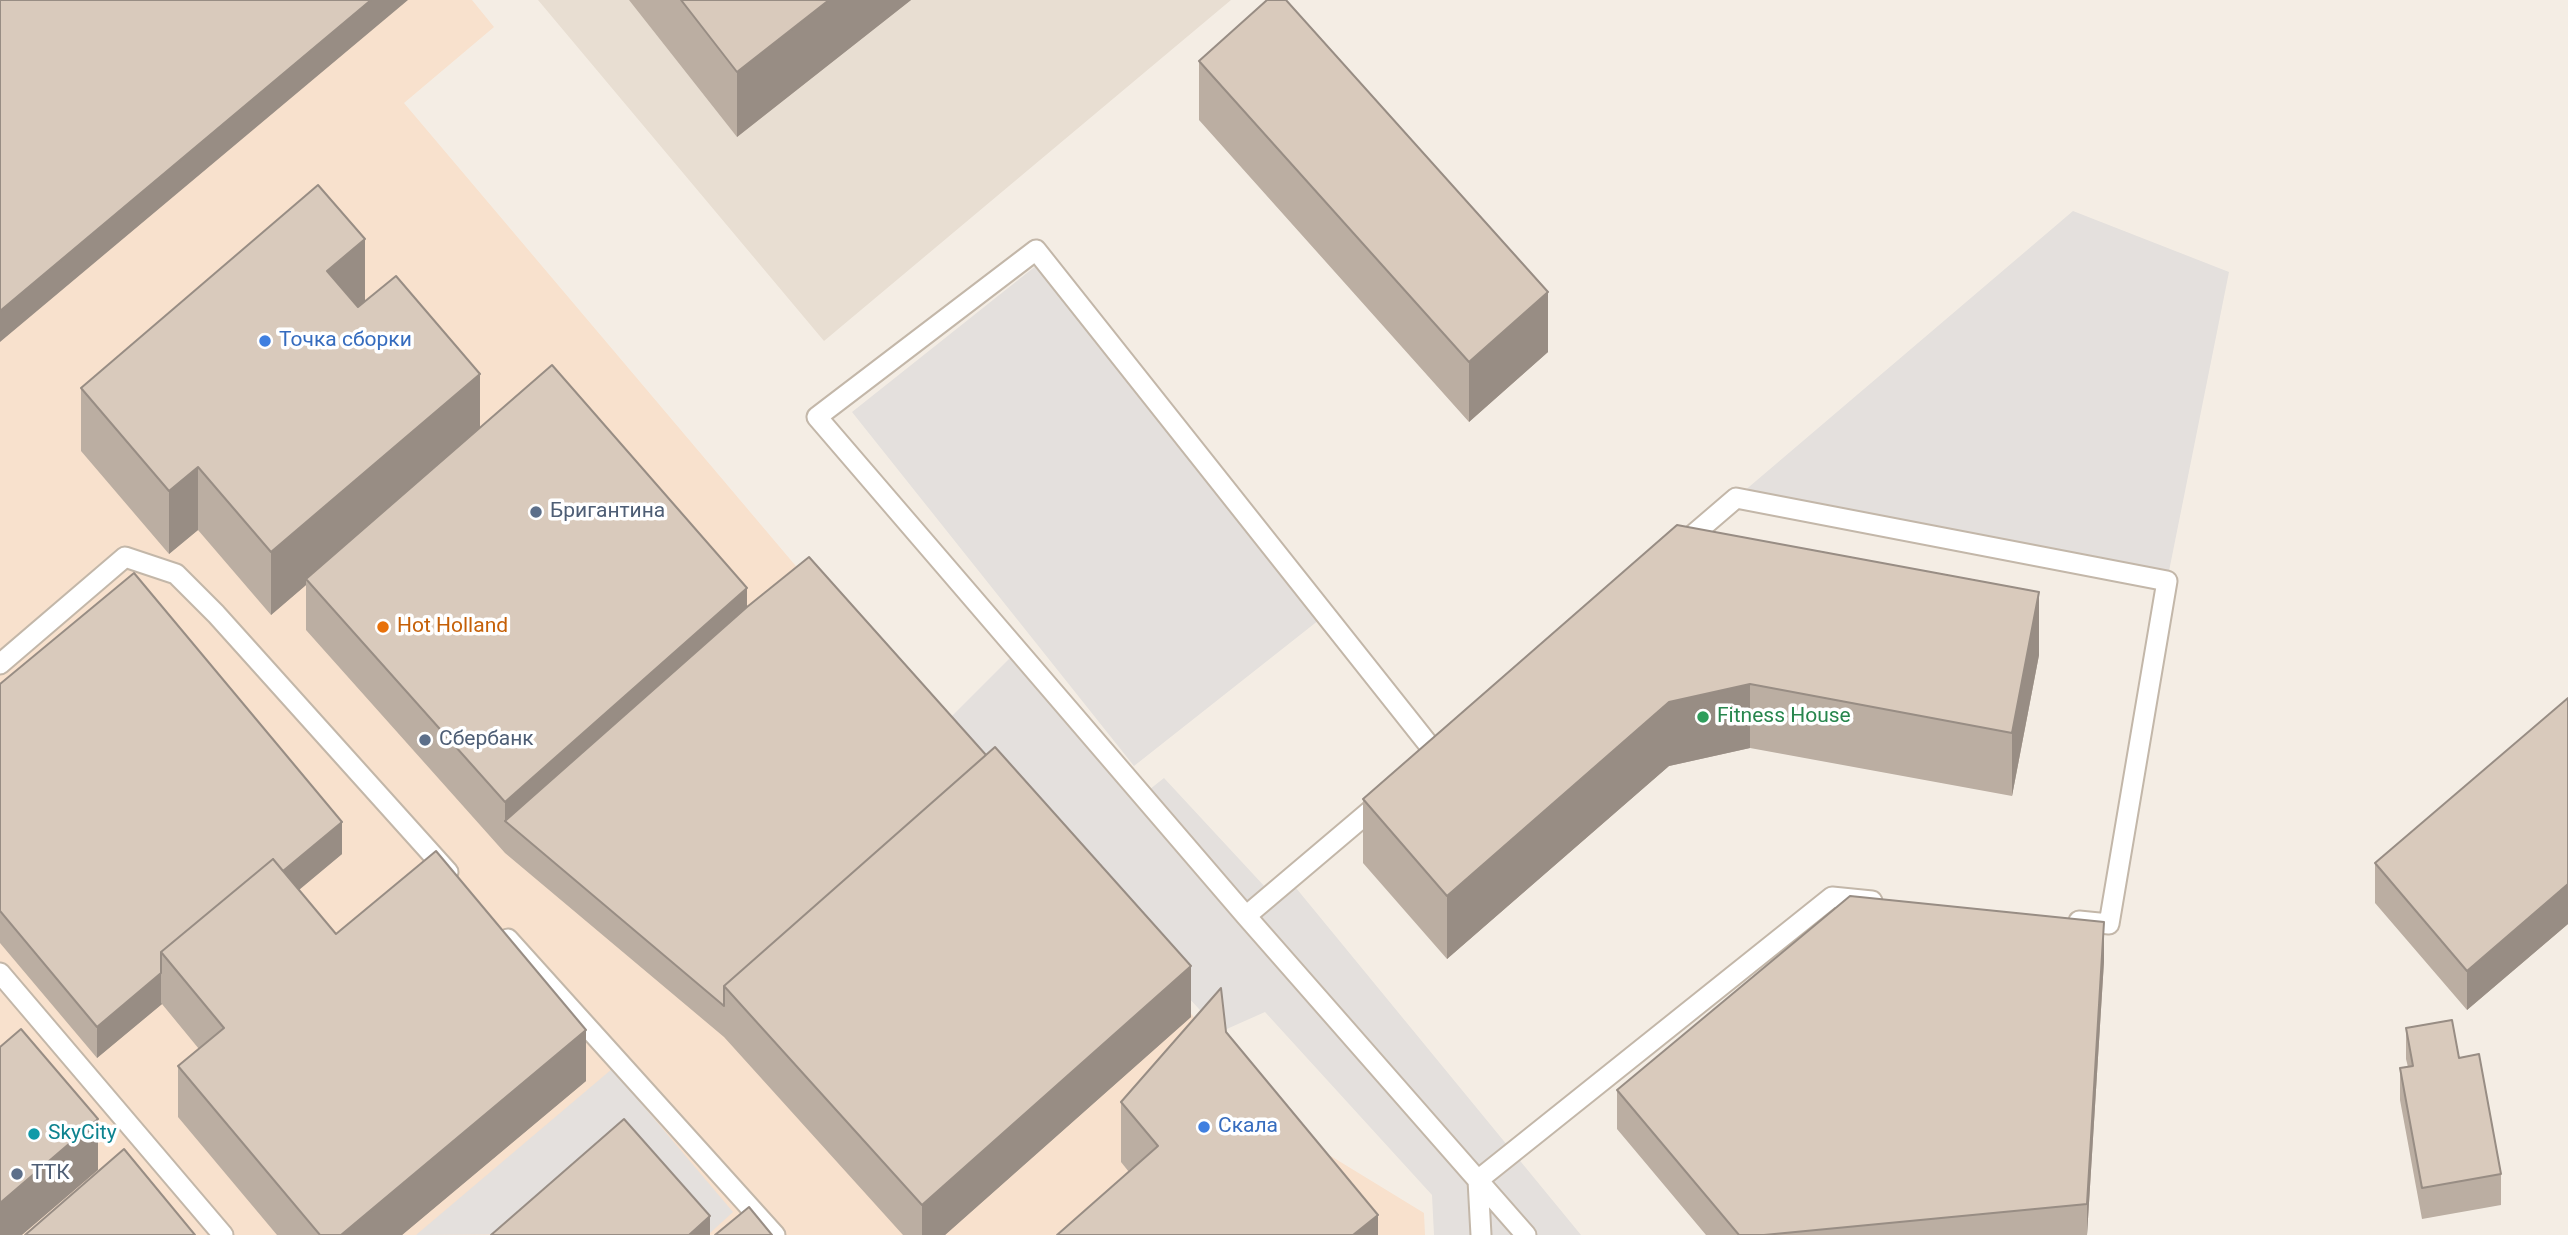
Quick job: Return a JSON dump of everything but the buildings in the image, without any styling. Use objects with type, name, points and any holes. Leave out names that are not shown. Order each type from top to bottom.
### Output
[{"type":"lane","points":[[1436,754],[1036,250],[817,417],[1246,916],[1526,1235]]},
{"type":"lane","points":[[1664,560],[1737,498],[2167,581],[2109,924],[2053,919]]},
{"type":"lane","points":[[0,663],[125,557],[176,574],[216,614],[458,883]]},
{"type":"lane","points":[[1246,916],[1394,790]]},
{"type":"lane","points":[[1478,1180],[1832,897],[1887,902]]},
{"type":"lane","points":[[495,924],[775,1235]]},
{"type":"lane","points":[[0,973],[150,1160],[223,1235]]},
{"type":"lane","points":[[1478,1180],[1481,1235]]},
{"type":"shaded area","points":[[0,0],[472,0],[494,27],[404,103],[938,734],[1221,1047],[1226,1092],[1424,1213],[1425,1235],[0,1235]]},
{"type":"shaded area","points":[[538,0],[1231,0],[824,341]]},
{"type":"shaded area","points":[[2073,211],[2229,272],[2167,581],[1736,498]]},
{"type":"shaded area","points":[[1037,265],[1319,620],[1134,766],[852,412]]},
{"type":"shaded area","points":[[1013,655],[1140,797],[1164,778],[1266,888],[1287,877],[1581,1235],[1434,1235],[1432,1195],[1265,1012],[1220,1032],[941,727]]},
{"type":"shaded area","points":[[612,1069],[733,1212],[710,1233],[416,1235]]},
{"type":"place","name":"Точка сборки","points":[[265,341]]},
{"type":"place","name":"Бригантина","points":[[536,512]]},
{"type":"place","name":"Hot Holland","points":[[383,627]]},
{"type":"place","name":"Fitness House","points":[[1703,717]]},
{"type":"place","name":"Сбербанк","points":[[425,740]]},
{"type":"place","name":"Скала","points":[[1204,1127]]},
{"type":"place","name":"SkyCity","points":[[34,1134]]},
{"type":"place","name":"ТТК","points":[[17,1174]]}]
